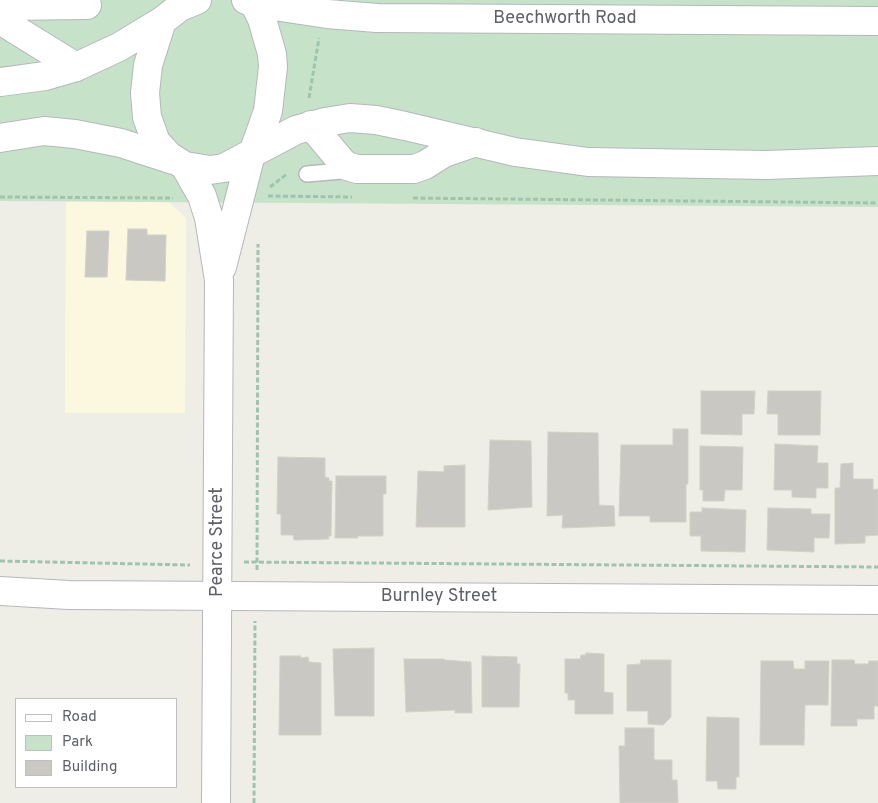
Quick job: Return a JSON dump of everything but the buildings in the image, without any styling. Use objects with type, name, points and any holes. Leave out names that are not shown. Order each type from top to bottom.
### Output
[{"type":"main road","points":[[0,82],[44,76],[76,67],[119,47],[165,13],[197,0]]},
{"type":"main road","name":"Beechworth Road","points":[[251,1],[327,14],[377,18],[878,21]]},
{"type":"main road","name":"Pearce Street","points":[[219,280],[252,154],[268,111],[271,92],[272,54],[266,30],[251,1]]},
{"type":"main road","points":[[0,6],[87,5]]},
{"type":"main road","points":[[165,13],[148,65],[145,104],[156,142],[162,150],[182,164]]},
{"type":"main road","points":[[0,20],[76,67]]},
{"type":"main road","points":[[0,138],[44,131],[75,134],[121,143],[182,164],[218,170],[230,166],[288,134],[311,125],[338,119],[376,120],[515,152],[588,162],[767,165],[878,161]]},
{"type":"main road","points":[[311,125],[342,162],[347,166],[357,169],[414,169],[425,165],[444,153],[476,142]]},
{"type":"main road","name":"Pearce Street","points":[[182,164],[202,196],[209,218],[219,280],[216,803]]},
{"type":"main road","name":"Burnley Street","points":[[0,591],[69,594],[878,600]]},
{"type":"lane","points":[[307,174],[357,169]]},
{"type":"path","points":[[268,196],[356,197]]},
{"type":"path","points":[[405,198],[878,203]]},
{"type":"path","points":[[0,560],[170,566],[257,561],[878,567]]},
{"type":"shaded area","points":[[66,201],[169,202],[186,218],[185,413],[65,413]]},
{"type":"green space","points":[[0,0],[878,0],[878,207],[0,201]]}]
